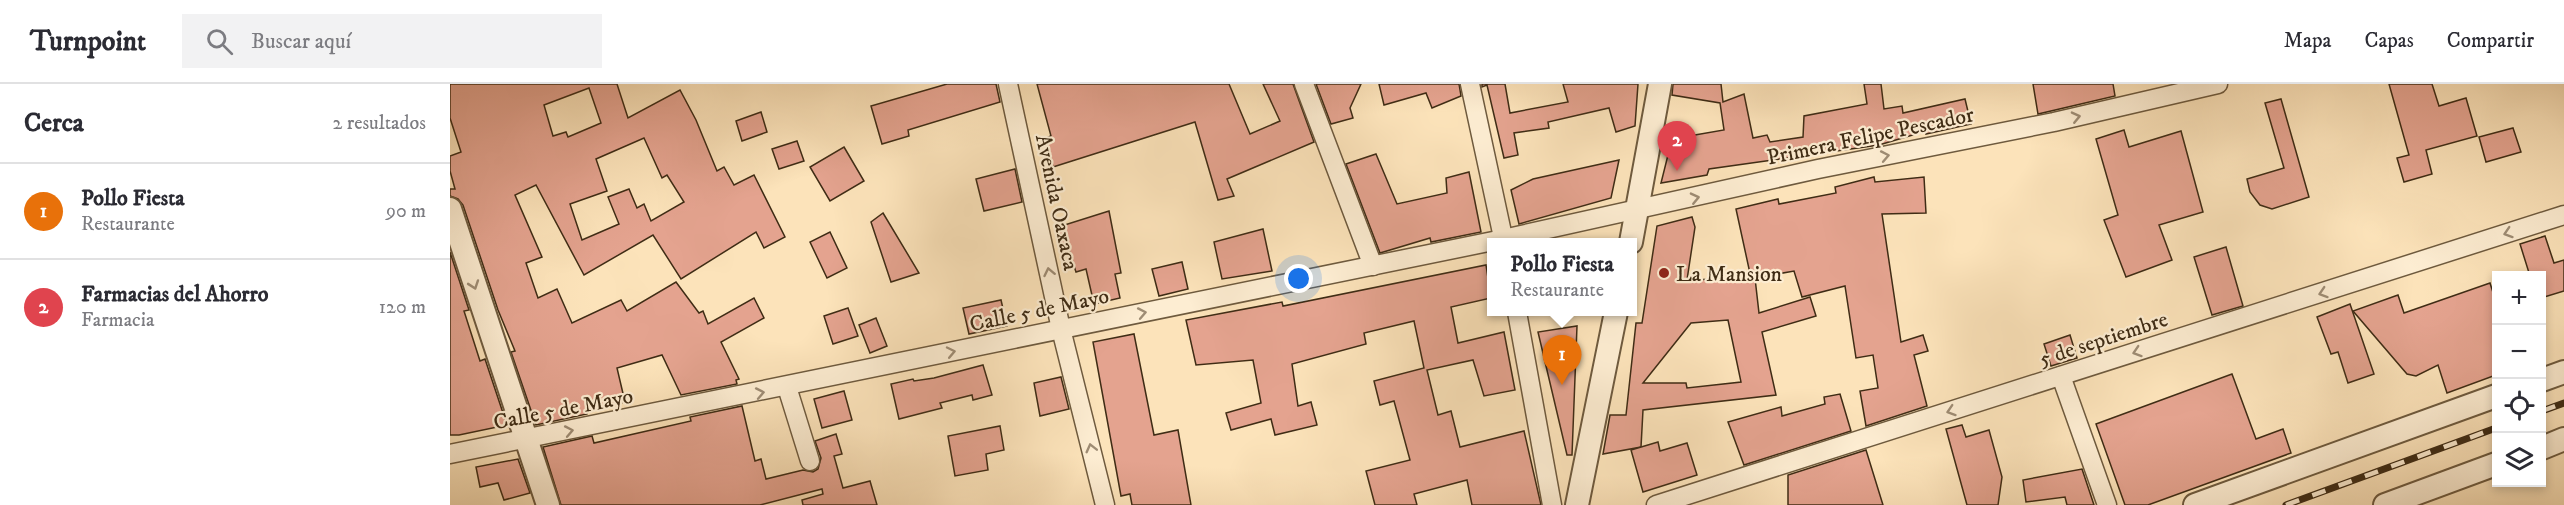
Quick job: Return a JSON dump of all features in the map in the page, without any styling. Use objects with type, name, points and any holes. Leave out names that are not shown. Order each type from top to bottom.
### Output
[{"type":"street","name":"Avenida Oaxaca","points":[[1008,84],[1061,329],[1105,505]]},
{"type":"street","points":[[1304,84],[1373,266]]},
{"type":"street","points":[[1470,84],[1503,238]]},
{"type":"street","points":[[1632,238],[1660,84]]},
{"type":"street","name":"Primera Felipe Pescador","points":[[1638,211],[1818,169],[2054,122],[2218,84]]},
{"type":"street","points":[[450,209],[548,505]]},
{"type":"street","name":"Calle 5 de Mayo","points":[[1517,238],[1638,211]]},
{"type":"street","name":"5 de septiembre","points":[[1656,505],[2564,215]]},
{"type":"street","name":"Calle 5 de Mayo","points":[[450,454],[1487,244]]},
{"type":"street","points":[[1518,316],[1552,505]]},
{"type":"street","points":[[1575,501],[1615,316]]},
{"type":"street","points":[[2544,379],[2564,372]]},
{"type":"street","points":[[2061,376],[2107,505]]},
{"type":"street","points":[[787,387],[810,461]]},
{"type":"street","points":[[2194,505],[2492,397]]},
{"type":"street","points":[[2546,446],[2564,439]]},
{"type":"street","points":[[2385,505],[2492,465]]},
{"type":"building","points":[[450,84],[617,84],[628,118],[680,90],[696,120],[717,171],[724,167],[734,185],[754,175],[785,237],[764,248],[756,232],[681,279],[653,235],[584,275],[536,185],[515,195],[542,257],[526,263],[538,298],[557,289],[572,323],[621,300],[627,311],[676,282],[699,313],[703,311],[708,324],[754,298],[764,318],[721,342],[739,379],[736,380],[737,384],[681,395],[662,355],[617,368],[625,402],[587,411],[587,414],[536,425],[511,352],[515,351],[498,310],[463,205],[458,199],[450,196],[450,189],[455,189],[450,171],[450,156],[461,152],[450,118]],"holes":[[[589,88],[601,123],[568,137],[566,132],[553,136],[544,105]],[[644,138],[662,178],[667,175],[684,202],[651,221],[644,204],[637,208],[629,189],[608,197],[619,224],[582,240],[570,204],[607,191],[596,159]]]},
{"type":"building","points":[[947,84],[996,84],[1000,102],[908,130],[909,136],[882,144],[871,106]]},
{"type":"building","points":[[1037,84],[1229,84],[1250,134],[1280,121],[1263,84],[1293,84],[1314,142],[1227,179],[1234,196],[1218,200],[1195,122],[1053,167],[1045,138],[1051,136]]},
{"type":"building","points":[[1316,84],[1361,84],[1350,108],[1353,118],[1331,124]]},
{"type":"building","points":[[1379,84],[1459,84],[1461,96],[1432,108],[1426,93],[1384,105]]},
{"type":"building","points":[[1482,84],[1505,84],[1510,113],[1568,102],[1563,84],[1638,84],[1635,126],[1616,132],[1609,108],[1548,122],[1549,128],[1514,133],[1518,155],[1504,158],[1487,85],[1482,87]]},
{"type":"building","points":[[1673,84],[1721,84],[1723,102],[1744,94],[1753,138],[1767,135],[1770,142],[1803,137],[1804,116],[1867,104],[1864,84],[1881,84],[1884,109],[1902,106],[1903,113],[1965,99],[1971,124],[1926,134],[1926,131],[1879,145],[1709,169],[1707,175],[1661,183],[1672,139],[1724,130],[1720,103],[1672,95]]},
{"type":"building","points":[[2033,84],[2113,84],[2115,96],[2038,114]]},
{"type":"building","points":[[2389,84],[2432,84],[2439,106],[2466,98],[2477,136],[2426,150],[2432,174],[2404,182],[2397,158],[2409,155]]},
{"type":"building","points":[[2281,99],[2309,197],[2272,209],[2260,205],[2250,192],[2247,179],[2284,168],[2265,103]]},
{"type":"building","points":[[761,112],[767,132],[742,141],[736,121]]},
{"type":"building","points":[[2513,128],[2521,152],[2486,162],[2479,137]]},
{"type":"building","points":[[2124,130],[2129,147],[2181,131],[2203,212],[2159,225],[2172,260],[2126,277],[2104,220],[2118,215],[2096,139]]},
{"type":"building","points":[[797,141],[804,161],[779,169],[772,149]]},
{"type":"building","points":[[844,147],[864,181],[830,201],[810,167]]},
{"type":"building","points":[[1376,154],[1397,204],[1447,193],[1446,178],[1469,172],[1481,232],[1431,242],[1430,238],[1380,253],[1346,164]]},
{"type":"building","points":[[1619,160],[1611,198],[1519,224],[1511,190],[1533,179]]},
{"type":"building","points":[[1015,169],[1022,202],[984,211],[976,179]]},
{"type":"building","points":[[1874,177],[1875,182],[1924,177],[1926,213],[1882,214],[1901,342],[1923,335],[1928,351],[1914,355],[1927,406],[1866,426],[1860,391],[1878,388],[1873,355],[1856,358],[1845,286],[1802,297],[1794,271],[1755,278],[1759,313],[1810,297],[1816,316],[1762,332],[1776,395],[1643,410],[1641,447],[1603,454],[1610,415],[1626,415],[1636,323],[1642,323],[1657,226],[1692,217],[1695,227],[1687,280],[1751,278],[1736,209],[1778,199],[1779,204],[1836,193],[1835,187]],"holes":[[[1728,320],[1741,382],[1687,388],[1686,383],[1643,383],[1691,323]]]},
{"type":"building","points":[[1109,211],[1121,273],[1115,274],[1120,298],[1094,304],[1086,269],[1076,272],[1068,247],[1061,249],[1055,228]]},
{"type":"building","points":[[883,213],[919,273],[891,282],[871,222]]},
{"type":"building","points":[[1263,229],[1272,271],[1222,279],[1214,242]]},
{"type":"building","points":[[830,232],[847,268],[827,278],[810,242]]},
{"type":"building","points":[[2545,236],[2554,263],[2564,260],[2564,291],[2546,296],[2546,271],[2528,271],[2520,244]]},
{"type":"building","points":[[2226,247],[2243,306],[2212,315],[2194,257]]},
{"type":"building","points":[[450,252],[469,310],[464,311],[480,361],[485,359],[507,425],[459,435],[450,435]]},
{"type":"building","points":[[1182,262],[1188,289],[1159,296],[1152,269]]},
{"type":"building","points":[[1486,265],[1487,299],[1451,307],[1458,343],[1504,332],[1515,390],[1484,396],[1473,360],[1427,370],[1438,415],[1451,411],[1460,447],[1524,431],[1541,505],[1472,505],[1467,480],[1414,494],[1417,505],[1375,505],[1366,471],[1410,460],[1394,401],[1380,405],[1374,381],[1424,368],[1414,321],[1364,333],[1366,344],[1292,364],[1298,406],[1311,402],[1317,425],[1275,435],[1271,419],[1231,430],[1226,413],[1261,403],[1253,360],[1196,365],[1186,320],[1282,302],[1283,306]]},
{"type":"building","points":[[2490,283],[2492,289],[2492,376],[2447,393],[2438,365],[2416,376],[2407,374],[2353,311],[2398,295],[2404,313]]},
{"type":"building","points":[[1001,300],[1007,326],[969,334],[963,308]]},
{"type":"building","points":[[2350,304],[2374,374],[2348,383],[2338,352],[2331,354],[2317,317]]},
{"type":"building","points":[[848,308],[858,336],[833,344],[824,316]]},
{"type":"building","points":[[876,318],[887,346],[870,353],[859,325]]},
{"type":"building","points":[[1577,326],[1572,455],[1567,455],[1538,332]]},
{"type":"building","points":[[1134,334],[1154,435],[1178,430],[1191,505],[1132,505],[1130,494],[1121,496],[1093,342]]},
{"type":"building","points":[[2070,335],[2077,358],[2051,366],[2044,344]]},
{"type":"building","points":[[983,365],[992,395],[973,400],[972,395],[940,403],[942,408],[899,419],[891,384],[913,379],[914,381],[934,378]]},
{"type":"building","points":[[2232,374],[2256,439],[2283,429],[2291,453],[2148,505],[2125,505],[2096,424]]},
{"type":"building","points":[[1061,377],[1069,409],[1040,416],[1034,383]]},
{"type":"building","points":[[844,391],[852,420],[822,428],[814,399]]},
{"type":"building","points":[[1840,394],[1851,431],[1744,465],[1728,422],[1781,407],[1782,416],[1825,404],[1824,397]]},
{"type":"building","points":[[742,406],[755,461],[761,459],[766,479],[803,470],[813,472],[818,469],[821,458],[815,441],[836,434],[842,454],[834,456],[843,488],[870,481],[877,505],[803,505],[802,500],[823,494],[822,489],[760,505],[561,505],[543,447],[592,436],[594,443],[691,421],[690,417]]},
{"type":"building","points":[[1962,425],[1966,437],[1989,430],[2002,477],[1998,505],[1967,505],[1946,429]]},
{"type":"building","points":[[1000,426],[1004,450],[986,454],[988,470],[955,476],[948,436]]},
{"type":"building","points":[[1658,442],[1660,451],[1687,443],[1697,475],[1643,492],[1631,450]]},
{"type":"building","points":[[1866,450],[1883,505],[1788,505],[1788,475]]},
{"type":"building","points":[[518,459],[530,493],[504,500],[498,483],[480,487],[476,467]]},
{"type":"building","points":[[2082,469],[2094,505],[2067,505],[2065,497],[2026,502],[2023,480]]},
{"type":"railway","points":[[2546,410],[2564,403]]},
{"type":"railway","points":[[2286,505],[2492,429]]},
{"type":"place","name":"Farmacias del Ahorro","points":[[1677,171]]},
{"type":"place","name":"La Mansion","points":[[1664,273]]},
{"type":"place","name":"Pollo Fiesta","points":[[1562,385]]}]
